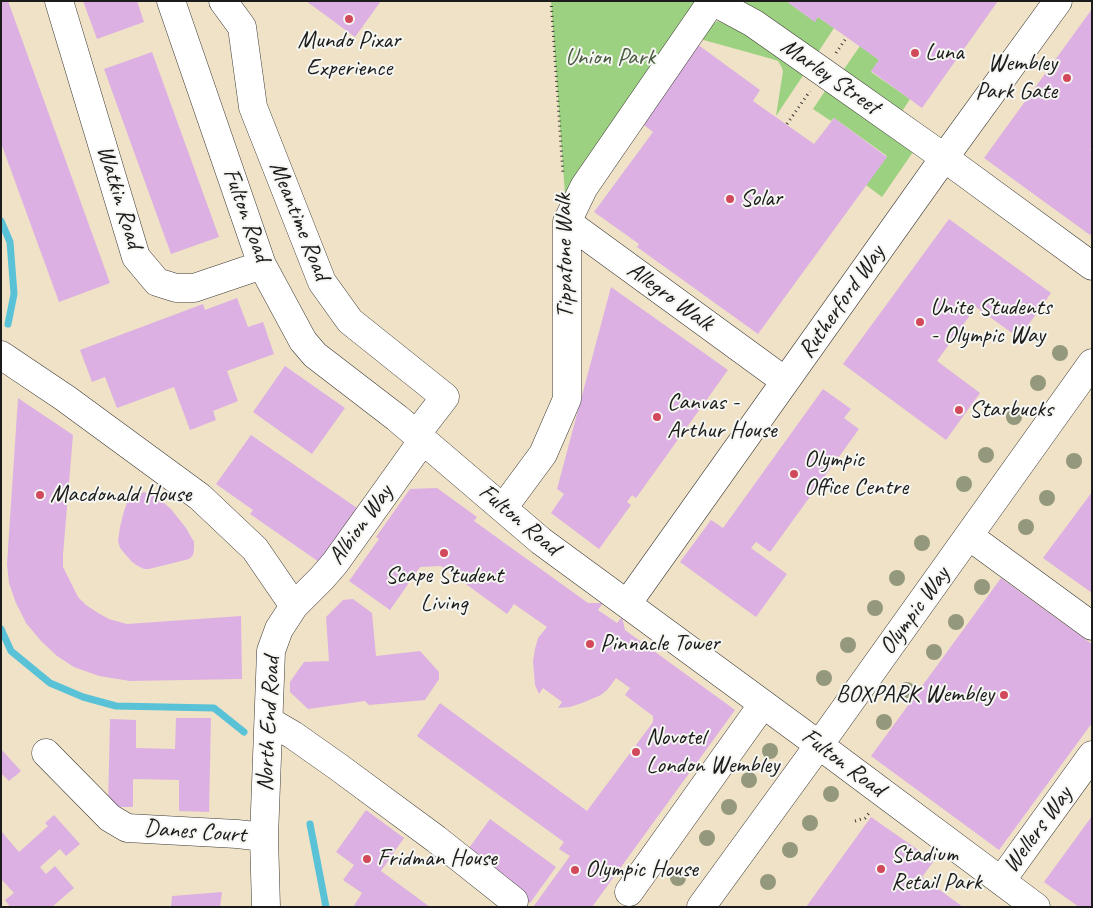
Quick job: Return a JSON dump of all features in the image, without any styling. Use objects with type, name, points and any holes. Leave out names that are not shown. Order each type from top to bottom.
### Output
[{"type":"street","name":"Watkin Road","points":[[59,1],[136,257],[157,282],[176,288],[194,288],[262,265]]},
{"type":"street","name":"Fulton Road","points":[[172,1],[262,265],[303,341],[315,355],[397,418],[424,432],[541,541],[1036,907]]},
{"type":"street","name":"Meantime Road","points":[[223,1],[242,27],[253,107],[322,282],[350,321],[444,397],[424,432]]},
{"type":"street","name":"Marley Street","points":[[712,1],[753,23],[944,158],[1092,266]]},
{"type":"street","points":[[567,222],[584,187],[712,1]]},
{"type":"street","name":"Rutherford Way","points":[[627,604],[1058,1]]},
{"type":"street","name":"Allegro Walk","points":[[567,222],[774,373]]},
{"type":"street","name":"Tippatone Walk","points":[[512,496],[543,454],[568,399],[567,222]]},
{"type":"street","points":[[1,354],[65,398],[200,497],[255,549],[294,606]]},
{"type":"street","name":"Olympic Way","points":[[701,907],[1092,363]]},
{"type":"street","points":[[1062,404],[1092,396]]},
{"type":"street","name":"Albion Way","points":[[294,606],[335,563],[424,432]]},
{"type":"street","points":[[969,536],[1092,626]]},
{"type":"street","name":"North End Road","points":[[266,907],[264,837],[271,651],[279,629],[294,606]]},
{"type":"street","points":[[629,892],[763,704]]},
{"type":"street","points":[[269,720],[337,766],[436,839],[514,901]]},
{"type":"street","name":"Danes Court","points":[[46,753],[110,818],[127,828],[264,837]]},
{"type":"street","name":"Wellers Way","points":[[1001,881],[1092,755]]},
{"type":"path","name":"Tippatone Walk","points":[[550,1],[563,174]]},
{"type":"path","points":[[855,821],[866,818]]},
{"type":"green space","name":"Union Park","points":[[551,1],[715,1],[567,222]]},
{"type":"green space","points":[[742,1],[786,1],[814,21],[818,17],[834,28],[817,54]]},
{"type":"green space","points":[[718,21],[764,42],[806,71],[776,116],[783,71],[778,61],[700,39],[704,28]]},
{"type":"green space","points":[[860,46],[879,60],[871,72],[910,99],[901,113],[842,72]]},
{"type":"green space","points":[[827,88],[913,152],[882,197],[866,185],[887,156],[834,118],[831,121],[813,109]]},
{"type":"building","points":[[1,1],[8,1],[110,283],[59,302],[1,143]]},
{"type":"building","points":[[83,1],[137,1],[144,22],[97,39]]},
{"type":"building","name":"Mundo Pixar Experience","points":[[306,1],[381,1],[355,37]]},
{"type":"building","name":"Luna","points":[[786,1],[998,1],[922,108],[871,71],[879,60],[818,17],[815,22]]},
{"type":"building","name":"Wembley Park Gate","points":[[1092,9],[1092,147],[1090,150],[1092,151],[1092,233],[1090,235],[984,158]]},
{"type":"building","name":"Solar","points":[[697,44],[760,90],[753,101],[814,144],[834,118],[887,157],[758,334],[637,247],[639,244],[594,212],[653,132],[640,122]]},
{"type":"building","points":[[152,52],[219,237],[171,254],[104,69]]},
{"type":"building","name":"Unite Students - Olympic Way","points":[[949,219],[1051,293],[1019,338],[976,307],[937,361],[980,393],[946,440],[843,364]]},
{"type":"building","points":[[611,287],[728,370],[636,498],[632,495],[627,502],[631,505],[599,549],[551,513],[564,494],[557,489]]},
{"type":"building","points":[[237,298],[248,327],[263,322],[274,354],[227,371],[238,401],[213,411],[216,420],[190,430],[174,387],[117,408],[105,377],[92,382],[80,350],[203,304],[205,310]]},
{"type":"building","points":[[285,366],[345,408],[312,454],[253,412]]},
{"type":"building","name":"Olympic Office Centre","points":[[823,389],[851,409],[844,418],[859,429],[770,552],[756,542],[751,548],[787,574],[756,617],[680,562],[711,520],[723,528]]},
{"type":"building","name":"Macdonald House","points":[[18,398],[73,435],[63,567],[78,597],[98,613],[109,619],[127,624],[241,616],[242,679],[130,681],[99,676],[74,667],[57,656],[26,623],[9,583],[7,564]]},
{"type":"building","points":[[251,435],[357,508],[319,562],[250,514],[253,510],[216,484]]},
{"type":"building","points":[[437,488],[477,517],[474,521],[588,603],[603,603],[598,610],[617,623],[622,617],[625,630],[735,710],[592,907],[533,907],[570,856],[559,849],[564,842],[417,736],[440,703],[587,811],[653,722],[653,716],[625,695],[630,688],[616,678],[601,695],[570,707],[558,708],[562,702],[543,688],[539,694],[535,685],[533,661],[535,649],[538,638],[547,627],[514,604],[507,614],[441,566],[420,567],[390,610],[349,581],[379,539],[376,537],[410,489]]},
{"type":"building","points":[[144,492],[157,497],[171,509],[186,528],[194,542],[193,555],[189,559],[144,569],[132,562],[120,548],[118,541],[120,527],[127,503],[132,497]]},
{"type":"building","points":[[1092,492],[1092,593],[1043,558]]},
{"type":"building","name":"BOXPARK Wembley","points":[[1001,578],[1092,644],[1092,723],[999,850],[871,756]]},
{"type":"building","points":[[353,599],[372,613],[376,656],[420,651],[439,672],[439,679],[425,700],[369,705],[365,701],[308,709],[290,692],[290,682],[304,662],[329,661],[326,617],[343,600]]},
{"type":"building","points":[[176,718],[211,718],[209,812],[179,811],[179,780],[133,779],[133,807],[108,807],[110,719],[136,720],[136,748],[175,749]]},
{"type":"building","points":[[1,749],[21,771],[9,781],[3,775],[1,776]]},
{"type":"building","name":"Fridman House","points":[[366,810],[404,838],[381,871],[430,907],[353,907],[362,893],[343,880],[354,865],[336,852]]},
{"type":"building","points":[[54,815],[80,844],[66,856],[60,849],[40,867],[46,874],[55,866],[74,888],[52,907],[10,907],[5,900],[14,893],[1,879],[1,831],[19,852],[48,826],[45,823]]},
{"type":"building","points":[[1092,816],[1092,907],[1079,907],[1044,882]]},
{"type":"building","name":"Stadium Retail Park","points":[[871,817],[934,861],[922,877],[963,907],[806,907]]},
{"type":"building","points":[[490,819],[556,867],[530,903],[464,855]]},
{"type":"building","points":[[222,892],[220,907],[171,907],[172,896]]},
{"type":"waterway","points":[[1,221],[10,242],[14,294],[8,324]]},
{"type":"waterway","points":[[1,629],[11,651],[50,683],[83,697],[116,706],[214,708],[244,732]]},
{"type":"waterway","points":[[310,824],[326,907]]},
{"type":"place","name":"Mundo Pixar Experience","points":[[349,19]]},
{"type":"place","name":"Luna","points":[[915,53]]},
{"type":"place","name":"Wembley Park Gate","points":[[1067,78]]},
{"type":"place","name":"Solar","points":[[730,199]]},
{"type":"place","name":"Unite Students - Olympic Way","points":[[920,322]]},
{"type":"place","name":"Starbucks","points":[[959,410]]},
{"type":"place","name":"Canvas - Arthur House","points":[[657,417]]},
{"type":"place","name":"Olympic Office Centre","points":[[794,474]]},
{"type":"place","name":"Macdonald House","points":[[40,495]]},
{"type":"place","name":"Scape Student Living","points":[[444,553]]},
{"type":"place","name":"Pinnacle Tower","points":[[590,644]]},
{"type":"place","name":"BOXPARK Wembley","points":[[1004,695]]},
{"type":"place","name":"Novotel London Wembley","points":[[636,752]]},
{"type":"place","name":"Fridman House","points":[[367,859]]},
{"type":"place","name":"Stadium Retail Park","points":[[881,869]]},
{"type":"place","name":"Olympic House","points":[[575,870]]}]
